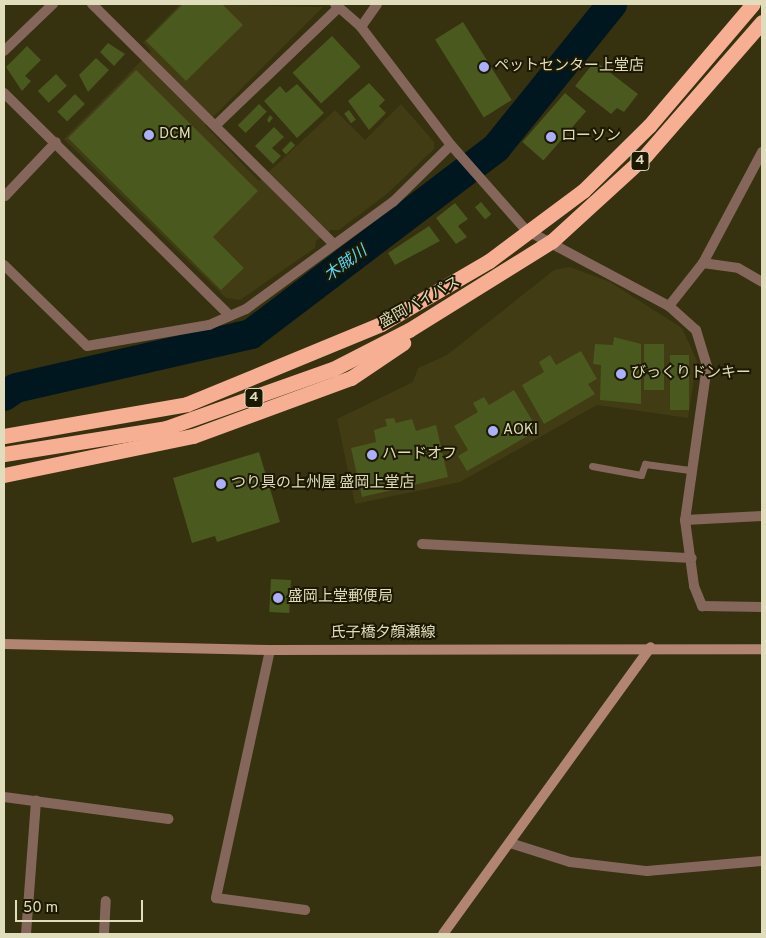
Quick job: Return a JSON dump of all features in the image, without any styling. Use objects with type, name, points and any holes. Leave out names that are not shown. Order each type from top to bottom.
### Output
[{"type":"highway","name":"盛岡バイパス","points":[[4,436],[187,404],[338,345],[489,261],[526,230],[583,191],[649,126],[753,4]]},
{"type":"highway","name":"盛岡バイパス","points":[[4,454],[166,428],[238,404],[333,369],[485,287],[552,241],[645,156],[762,22]]},
{"type":"highway","points":[[4,475],[193,436],[351,378],[485,287]]},
{"type":"main road","name":"氏子橋夕顔瀬線","points":[[4,644],[270,650],[762,649]]},
{"type":"main road","points":[[442,934],[651,648]]},
{"type":"street","points":[[4,52],[53,4]]},
{"type":"street","points":[[92,4],[334,244]]},
{"type":"street","points":[[361,27],[377,4]]},
{"type":"street","points":[[216,125],[337,6],[361,27],[451,145],[526,230],[552,241],[669,306],[696,330],[707,366],[690,470],[685,520],[702,606],[762,607]]},
{"type":"street","points":[[4,93],[56,142],[230,316]]},
{"type":"street","points":[[5,196],[56,142]]},
{"type":"street","points":[[4,265],[87,346],[208,324],[230,316],[393,202],[451,145]]},
{"type":"street","points":[[669,306],[703,263],[759,165],[762,152]]},
{"type":"street","points":[[703,263],[738,268],[762,282]]},
{"type":"street","points":[[685,520],[762,516]]},
{"type":"street","points":[[422,544],[692,558]]},
{"type":"street","points":[[270,650],[216,898],[306,910]]},
{"type":"street","points":[[4,797],[169,819]]},
{"type":"street","points":[[26,934],[36,800]]},
{"type":"street","points":[[510,843],[570,862],[647,871],[762,861]]},
{"type":"street","points":[[104,934],[106,901]]},
{"type":"lane","points":[[592,466],[641,475],[645,464],[690,470]]},
{"type":"shaded area","points":[[180,4],[323,7],[205,125],[259,181],[335,110],[365,140],[401,104],[434,142],[434,149],[388,193],[339,230],[331,230],[316,241],[315,248],[240,300],[226,298],[64,139],[151,51],[143,42]]},
{"type":"shaded area","points":[[570,267],[610,282],[682,328],[697,361],[688,418],[597,405],[460,482],[355,504],[337,419],[413,382],[418,368],[447,355],[554,270]]},
{"type":"building","points":[[183,4],[222,4],[243,25],[186,81],[146,41]]},
{"type":"building","points":[[463,22],[512,100],[484,118],[435,39]]},
{"type":"building","points":[[332,36],[361,67],[321,104],[293,73]]},
{"type":"building","points":[[108,43],[125,54],[114,66],[100,52]]},
{"type":"building","points":[[27,46],[41,60],[25,76],[31,81],[22,91],[6,67]]},
{"type":"building","points":[[96,58],[109,70],[88,92],[79,75]]},
{"type":"building","points":[[595,61],[638,94],[624,112],[617,108],[611,114],[575,86]]},
{"type":"building","points":[[136,70],[258,191],[213,237],[244,268],[221,290],[68,138]]},
{"type":"building","points":[[56,74],[67,86],[49,103],[38,91]]},
{"type":"building","points":[[369,83],[385,100],[379,106],[386,113],[369,130],[348,101]]},
{"type":"building","points":[[297,84],[324,113],[297,138],[264,101],[280,86],[286,93]]},
{"type":"building","points":[[565,93],[586,111],[543,160],[522,142]]},
{"type":"building","points":[[75,94],[85,104],[67,122],[57,112]]},
{"type":"building","points":[[259,104],[267,112],[246,133],[238,125]]},
{"type":"building","points":[[349,110],[356,120],[351,123],[344,113]]},
{"type":"building","points":[[270,115],[273,118],[269,123],[267,120]]},
{"type":"building","points":[[274,127],[284,137],[272,148],[281,156],[273,164],[255,146]]},
{"type":"building","points":[[291,141],[295,145],[286,154],[282,150]]},
{"type":"building","points":[[481,202],[491,214],[485,219],[475,207]]},
{"type":"building","points":[[455,203],[468,219],[458,226],[467,237],[456,244],[436,218]]},
{"type":"building","points":[[429,226],[440,241],[395,265],[388,253]]},
{"type":"building","points":[[614,337],[641,344],[641,404],[600,400],[601,365],[593,364],[595,344],[613,345]]},
{"type":"building","points":[[644,344],[664,344],[664,390],[644,390]]},
{"type":"building","points":[[581,351],[597,379],[588,384],[595,394],[544,424],[522,385],[544,372],[539,362],[550,355],[556,365]]},
{"type":"building","points":[[670,355],[689,355],[689,410],[670,410]]},
{"type":"building","points":[[514,390],[538,430],[467,471],[458,456],[468,450],[454,426],[478,412],[473,403],[484,397],[489,405]]},
{"type":"building","points":[[394,418],[396,423],[412,419],[416,431],[436,425],[448,477],[362,497],[351,448],[376,442],[374,430],[387,426],[385,419]]},
{"type":"building","points":[[259,452],[280,522],[217,542],[215,536],[192,543],[173,478]]},
{"type":"building","points":[[271,579],[291,580],[289,613],[269,612]]},
{"type":"waterway","name":"木賊川","points":[[4,396],[16,388],[251,334],[496,148],[612,4]]},
{"type":"place","name":"ペットセンター上堂店","points":[[484,67]]},
{"type":"place","name":"DCM","points":[[149,135]]},
{"type":"place","name":"ローソン","points":[[551,137]]},
{"type":"place","name":"びっくりドンキー","points":[[621,374]]},
{"type":"place","name":"AOKI","points":[[493,431]]},
{"type":"place","name":"ハードオフ","points":[[372,455]]},
{"type":"place","name":"つり具の上州屋 盛岡上堂店","points":[[221,484]]},
{"type":"place","name":"盛岡上堂郵便局","points":[[278,598]]}]
